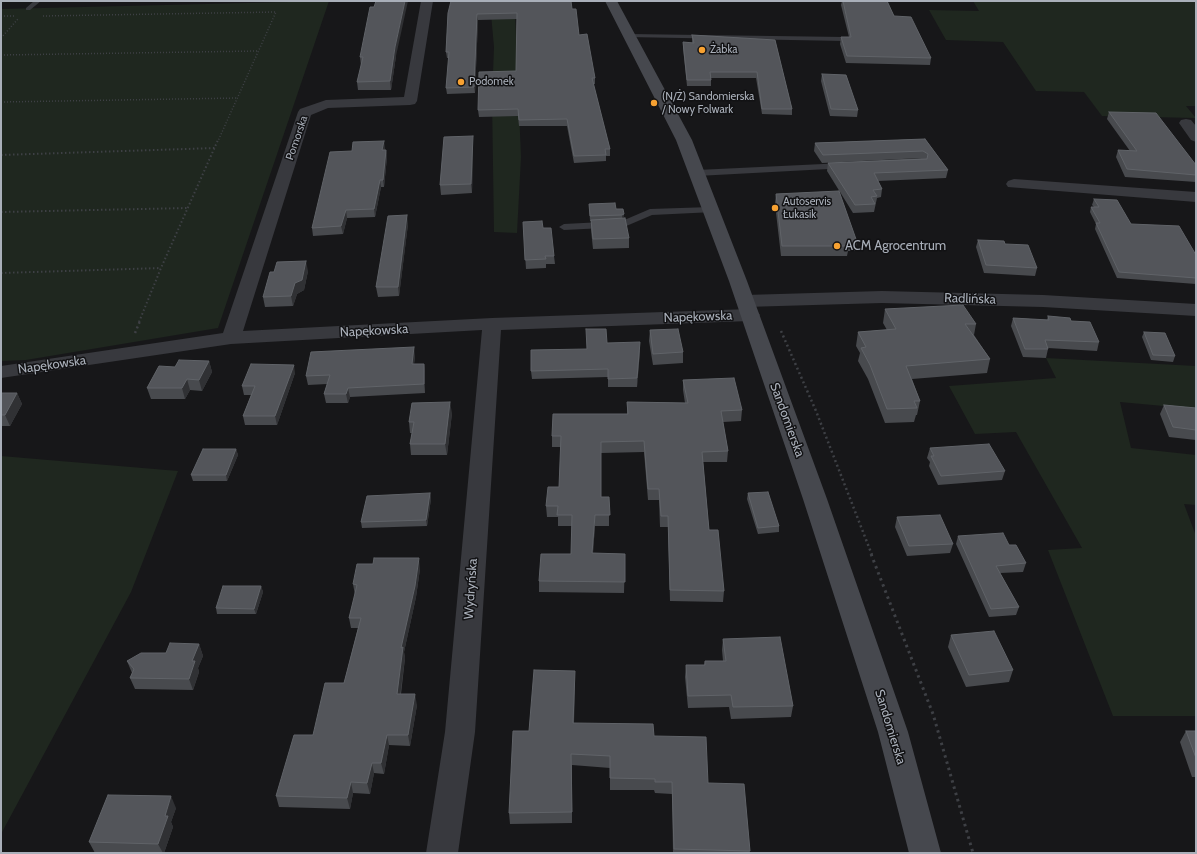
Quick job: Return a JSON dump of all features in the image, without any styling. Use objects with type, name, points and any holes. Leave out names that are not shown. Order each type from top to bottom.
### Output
[{"type":"street","name":"Pomorska","points":[[231,338],[305,112],[326,104],[410,101],[427,1]]},
{"type":"street","name":"Sandomierska","points":[[611,1],[684,140],[711,210],[815,499],[893,732],[925,853]]},
{"type":"street","points":[[1186,123],[1196,137]]},
{"type":"street","points":[[1014,184],[1196,197]]},
{"type":"street","name":"Radlińska","points":[[747,308],[882,297],[1043,301],[1196,310]]},
{"type":"street","name":"Napękowska","points":[[1,372],[231,338],[747,308]]},
{"type":"street","name":"Wydryńska","points":[[442,853],[460,732],[492,324]]},
{"type":"lane","points":[[28,9],[38,1]]},
{"type":"lane","points":[[629,36],[845,39]]},
{"type":"lane","points":[[697,173],[851,166]]},
{"type":"lane","points":[[564,227],[624,224],[650,212],[711,210]]},
{"type":"path","points":[[1,38],[28,9]]},
{"type":"path","points":[[1,16],[276,12],[161,268],[135,334]]},
{"type":"path","points":[[1,55],[258,51]]},
{"type":"path","points":[[1,102],[238,98]]},
{"type":"path","points":[[1,155],[216,148]]},
{"type":"path","points":[[1,212],[189,208]]},
{"type":"path","points":[[1,273],[161,268]]},
{"type":"shaded area","points":[[329,1],[218,328],[26,360],[1,361],[1,9]]},
{"type":"shaded area","points":[[973,1],[1196,1],[1196,106],[1186,106],[1196,118],[1102,116],[1084,92],[1036,91],[1003,42],[946,40],[929,10],[979,11]]},
{"type":"shaded area","points":[[515,13],[521,157],[517,233],[494,232],[492,99],[494,47],[491,14]]},
{"type":"shaded area","points":[[1046,358],[1196,366],[1196,409],[1120,402],[1131,448],[1196,455],[1196,505],[1184,504],[1196,536],[1196,716],[1113,716],[1048,550],[1082,548],[1016,432],[975,434],[949,386],[1056,378]]},
{"type":"shaded area","points":[[1,456],[178,471],[131,592],[1,834]]},
{"type":"building","points":[[376,1],[405,1],[395,47],[390,81],[357,82],[363,57],[360,57],[370,7],[374,7]]},
{"type":"building","points":[[451,1],[571,1],[572,9],[576,9],[579,35],[587,34],[595,78],[592,78],[610,149],[605,149],[606,155],[574,156],[567,119],[519,120],[518,109],[478,110],[479,72],[516,71],[517,13],[477,14],[474,87],[446,88],[449,52],[446,52],[448,13]]},
{"type":"building","points":[[843,1],[887,1],[894,16],[911,17],[931,58],[847,56],[841,37],[851,37]]},
{"type":"building","points":[[692,35],[775,40],[792,109],[762,109],[757,72],[710,72],[711,80],[687,80],[683,42],[694,43]]},
{"type":"building","points":[[822,74],[846,75],[858,110],[831,109]]},
{"type":"building","points":[[1109,112],[1156,113],[1196,165],[1196,175],[1127,169],[1118,150],[1137,151]]},
{"type":"building","points":[[473,136],[471,184],[440,185],[444,137]]},
{"type":"building","points":[[925,139],[948,170],[874,173],[882,189],[873,190],[877,196],[871,197],[875,204],[855,205],[828,163],[927,159],[928,154],[923,151],[823,155],[815,143]]},
{"type":"building","points":[[384,141],[382,150],[386,150],[383,180],[380,180],[374,209],[346,210],[341,226],[312,228],[330,152],[352,151],[353,142]]},
{"type":"building","points":[[839,191],[857,242],[846,242],[848,246],[782,246],[776,194]]},
{"type":"building","points":[[1094,199],[1117,200],[1131,224],[1179,226],[1196,255],[1196,278],[1119,272],[1096,223],[1100,223],[1091,207],[1099,207]]},
{"type":"building","points":[[615,203],[616,209],[623,209],[624,214],[590,216],[589,204]]},
{"type":"building","points":[[407,215],[398,287],[376,287],[388,216]]},
{"type":"building","points":[[625,218],[629,238],[593,239],[591,220]]},
{"type":"building","points":[[542,221],[543,228],[551,228],[554,256],[545,256],[546,259],[525,260],[523,222]]},
{"type":"building","points":[[978,240],[1004,241],[1005,244],[1028,245],[1037,268],[986,265]]},
{"type":"building","points":[[306,261],[302,280],[295,283],[291,296],[263,297],[270,272],[274,272],[277,262]]},
{"type":"building","points":[[963,305],[976,324],[965,324],[990,359],[906,366],[920,401],[914,401],[917,408],[887,409],[870,365],[861,348],[866,347],[858,332],[896,329],[885,309]]},
{"type":"building","points":[[1048,316],[1070,318],[1071,321],[1090,322],[1099,342],[1045,340],[1048,349],[1025,349],[1013,318],[1049,320]]},
{"type":"building","points":[[586,329],[606,329],[607,343],[640,342],[637,378],[608,379],[608,369],[531,371],[531,350],[587,349]]},
{"type":"building","points":[[678,329],[683,352],[653,354],[650,330]]},
{"type":"building","points":[[1144,332],[1165,333],[1175,356],[1153,355]]},
{"type":"building","points":[[414,347],[412,364],[424,364],[424,384],[348,388],[346,394],[324,394],[330,375],[306,376],[311,352]]},
{"type":"building","points":[[179,360],[209,361],[199,380],[187,379],[182,388],[147,388],[159,366],[175,367]]},
{"type":"building","points":[[251,364],[294,365],[275,416],[243,416],[255,386],[242,386]]},
{"type":"building","points":[[734,378],[742,410],[721,411],[728,451],[702,452],[709,530],[718,530],[724,591],[670,590],[668,516],[661,516],[659,489],[648,489],[644,441],[601,442],[601,497],[609,497],[610,515],[595,515],[592,553],[625,554],[625,582],[539,581],[541,554],[571,554],[572,515],[557,515],[558,506],[546,506],[548,487],[559,487],[561,436],[552,436],[553,414],[628,414],[627,402],[688,403],[683,380]]},
{"type":"building","points":[[1,393],[17,393],[5,415],[1,415]]},
{"type":"building","points":[[450,402],[445,444],[410,444],[414,422],[409,422],[412,403]]},
{"type":"building","points":[[1164,405],[1196,408],[1196,430],[1173,427]]},
{"type":"building","points":[[989,444],[1005,471],[941,476],[931,456],[934,456],[930,448]]},
{"type":"building","points":[[203,449],[236,449],[226,475],[191,475]]},
{"type":"building","points":[[768,492],[779,526],[758,528],[748,493]]},
{"type":"building","points":[[430,493],[426,520],[361,522],[367,496]]},
{"type":"building","points":[[940,515],[953,544],[909,546],[897,517]]},
{"type":"building","points":[[1003,533],[1009,545],[1016,545],[1026,563],[996,566],[1019,607],[991,609],[958,536]]},
{"type":"building","points":[[374,558],[419,558],[415,586],[401,648],[403,647],[397,694],[415,694],[408,735],[387,735],[381,763],[372,763],[367,783],[351,782],[347,798],[276,796],[294,735],[313,735],[325,683],[344,683],[361,618],[349,618],[357,585],[353,584],[357,564],[373,564]]},
{"type":"building","points":[[223,586],[261,586],[254,609],[216,608]]},
{"type":"building","points":[[994,631],[1013,670],[969,675],[951,635]]},
{"type":"building","points":[[780,637],[793,706],[733,707],[731,695],[688,696],[686,665],[705,665],[705,661],[726,661],[723,639]]},
{"type":"building","points":[[170,643],[199,644],[192,661],[195,661],[189,679],[130,678],[134,669],[127,661],[141,653],[166,653]]},
{"type":"building","points":[[534,670],[575,671],[573,723],[653,724],[654,736],[706,737],[708,783],[744,784],[750,851],[674,849],[672,782],[655,782],[655,779],[610,778],[610,756],[571,754],[572,812],[509,813],[513,731],[529,731]]},
{"type":"building","points":[[1186,731],[1196,731],[1196,758]]},
{"type":"building","points":[[108,795],[171,796],[165,816],[168,816],[158,844],[89,842]]},
{"type":"place","name":"Żabka","points":[[702,50]]},
{"type":"place","name":"Podomek","points":[[461,82]]},
{"type":"place","name":"(N/Ż) Sandomierska / Nowy Folwark","points":[[654,103]]},
{"type":"place","name":"Autoservis Łukasik","points":[[775,208]]},
{"type":"place","name":"ACM Agrocentrum","points":[[837,246]]}]
